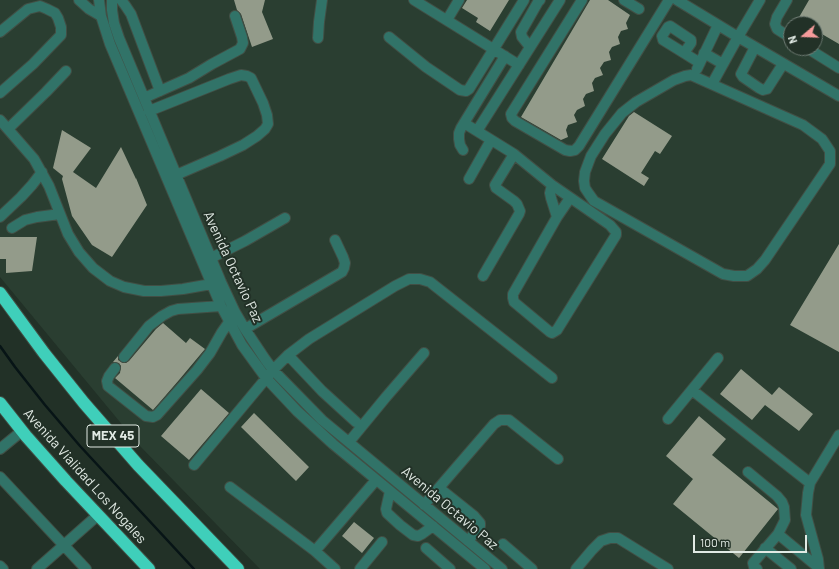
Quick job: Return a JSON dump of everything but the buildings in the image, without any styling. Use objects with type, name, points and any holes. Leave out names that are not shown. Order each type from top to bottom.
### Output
[{"type":"highway","name":"MEX 45","points":[[0,293],[44,353],[84,403],[138,465],[238,569]]},
{"type":"highway","name":"Avenida Vialidad Los Nogales","points":[[0,403],[22,431],[66,481],[149,569]]},
{"type":"street","points":[[79,0],[101,16]]},
{"type":"street","name":"Avenida Octavio Paz","points":[[100,0],[101,16],[110,44],[217,283],[245,329],[273,370],[322,420],[502,569]]},
{"type":"street","name":"Avenida Octavio Paz","points":[[112,0],[114,24],[119,38],[211,258],[221,306],[242,345],[266,378],[297,411],[333,444],[482,568]]},
{"type":"street","points":[[120,0],[131,14],[160,91]]},
{"type":"street","points":[[318,38],[318,22],[322,0]]},
{"type":"street","points":[[414,0],[519,65]]},
{"type":"street","points":[[447,20],[459,0]]},
{"type":"street","points":[[390,37],[426,68],[463,91],[469,89],[524,0]]},
{"type":"street","points":[[530,47],[522,37],[521,32],[540,0]]},
{"type":"street","points":[[477,131],[560,0]]},
{"type":"street","points":[[582,0],[511,114],[515,121],[565,150],[570,151],[575,150],[579,146],[668,0]]},
{"type":"street","points":[[624,0],[639,9]]},
{"type":"street","points":[[677,0],[839,96]]},
{"type":"street","points":[[712,84],[760,0]]},
{"type":"street","points":[[783,33],[777,29],[775,24],[777,17],[787,0]]},
{"type":"street","points":[[0,32],[28,9],[40,6],[55,13],[61,27],[60,35],[33,64],[0,93]]},
{"type":"street","points":[[144,98],[189,78],[241,47],[243,43],[242,37],[235,16]]},
{"type":"street","points":[[693,76],[718,25]]},
{"type":"street","points":[[755,47],[741,74],[759,88],[763,90],[767,89],[783,64]]},
{"type":"street","points":[[684,53],[723,64]]},
{"type":"street","points":[[463,150],[460,145],[459,133],[505,56]]},
{"type":"street","points":[[820,56],[839,68]]},
{"type":"street","points":[[8,129],[66,71]]},
{"type":"street","points":[[149,111],[241,75],[251,78],[263,102],[268,124],[265,130],[243,145],[176,175]]},
{"type":"street","points":[[685,76],[693,76],[803,125],[822,139],[830,151],[830,164],[765,260],[757,269],[747,276],[723,274],[594,201],[585,188],[585,172],[592,156],[605,134],[622,113],[636,102],[674,80],[685,76]]},
{"type":"street","points":[[0,120],[34,159],[42,172],[68,234],[78,252],[93,268],[110,281],[124,287],[144,291],[161,291],[217,283]]},
{"type":"street","points":[[464,123],[514,154],[552,185],[610,225],[616,232],[557,330],[552,333],[514,302],[512,294],[557,217],[570,198]]},
{"type":"street","points":[[469,179],[491,140]]},
{"type":"street","points":[[483,276],[520,211],[517,204],[496,188],[495,185],[514,154]]},
{"type":"street","points":[[0,217],[37,180],[42,172]]},
{"type":"street","points":[[552,185],[550,193],[557,217]]},
{"type":"street","points":[[12,228],[25,220],[60,214]]},
{"type":"street","points":[[211,258],[245,241],[285,218]]},
{"type":"street","points":[[245,329],[342,272],[345,263],[336,240]]},
{"type":"street","points":[[194,465],[266,378],[288,355],[309,339],[395,286],[409,279],[420,279],[430,282],[552,378]]},
{"type":"street","points":[[124,357],[149,326],[171,311],[178,309],[221,306]]},
{"type":"street","points":[[115,368],[107,381],[108,386],[146,416],[153,417],[210,353],[229,322]]},
{"type":"street","points":[[349,442],[424,353]]},
{"type":"street","points":[[288,355],[322,391],[356,422]]},
{"type":"street","points":[[668,418],[718,358]]},
{"type":"street","points":[[692,390],[810,483]]},
{"type":"street","points":[[424,505],[494,424],[500,420],[509,420],[558,459]]},
{"type":"street","points":[[0,449],[22,431]]},
{"type":"street","points":[[819,569],[818,559],[806,515],[808,493],[810,483],[839,435]]},
{"type":"street","points":[[748,472],[776,496],[782,502],[784,507],[785,520],[778,534],[753,563],[756,569]]},
{"type":"street","points":[[0,476],[86,569]]},
{"type":"street","points":[[315,552],[376,480]]},
{"type":"street","points":[[230,487],[335,569]]},
{"type":"street","points":[[439,488],[474,516],[480,523],[480,526],[468,541]]},
{"type":"street","points":[[390,491],[386,506],[387,513],[400,525],[414,535],[418,536],[433,526]]},
{"type":"street","points":[[37,569],[63,544],[98,515]]},
{"type":"street","points":[[778,534],[819,569]]},
{"type":"street","points":[[576,569],[601,541],[610,538],[618,538],[668,569]]},
{"type":"street","points":[[360,569],[382,542]]},
{"type":"street","points":[[503,544],[532,569]]},
{"type":"street","points":[[426,548],[450,569]]},
{"type":"street","points":[[765,548],[791,569]]},
{"type":"shaded area","points":[[0,0],[839,0],[839,569],[260,569],[139,445],[0,277]]},
{"type":"waterway","points":[[0,346],[45,405],[80,446],[194,569]]}]
